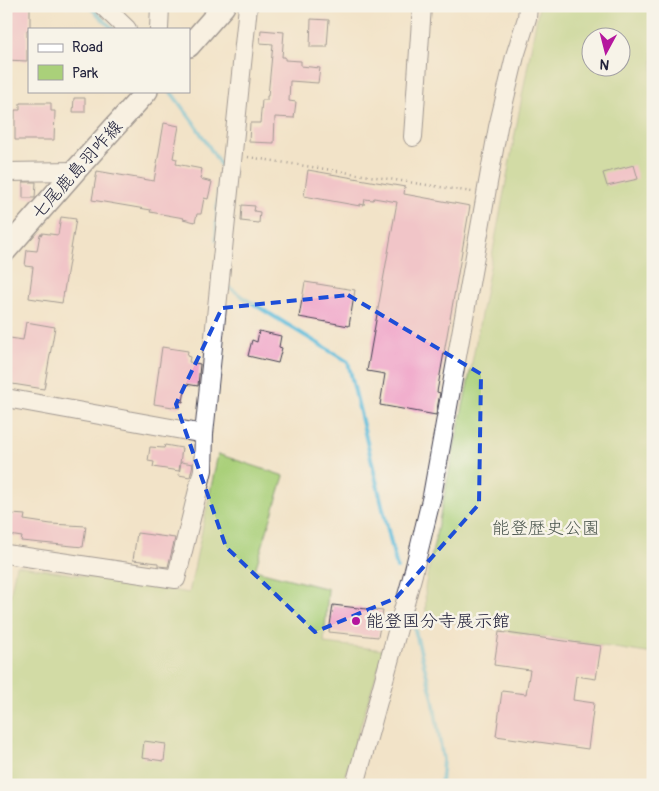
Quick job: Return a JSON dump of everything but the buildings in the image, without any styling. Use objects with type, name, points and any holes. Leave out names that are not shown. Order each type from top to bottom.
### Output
[{"type":"main road","points":[[190,45],[224,6]]},
{"type":"main road","name":"七尾鹿島羽咋線","points":[[6,250],[74,171],[147,92]]},
{"type":"street","points":[[103,6],[127,28]]},
{"type":"street","points":[[158,28],[160,6]]},
{"type":"street","points":[[6,554],[176,579],[203,470],[204,434],[248,6]]},
{"type":"street","points":[[413,137],[422,6]]},
{"type":"street","points":[[355,785],[413,574],[432,496],[498,127],[515,56],[527,18],[528,6]]},
{"type":"street","points":[[6,172],[74,171]]},
{"type":"street","points":[[6,398],[204,434]]},
{"type":"path","points":[[234,154],[486,194]]},
{"type":"highlighted area","points":[[348,295],[481,374],[479,504],[396,598],[315,632],[226,547],[176,404],[222,308]]},
{"type":"green space","name":"能登歴史公園","points":[[539,6],[653,6],[653,654],[426,618],[425,587],[471,368]]},
{"type":"green space","points":[[218,454],[284,476],[255,570],[328,589],[324,643],[384,650],[342,785],[6,785],[6,618],[16,565],[189,593]]},
{"type":"waterway","points":[[89,6],[112,28]]},
{"type":"waterway","points":[[171,92],[194,123],[222,167],[218,195],[216,240]]},
{"type":"waterway","points":[[225,284],[244,298],[348,362],[397,568]]},
{"type":"waterway","points":[[410,611],[433,699],[443,760],[441,785]]},
{"type":"place","name":"能登国分寺展示館","points":[[356,621]]}]
